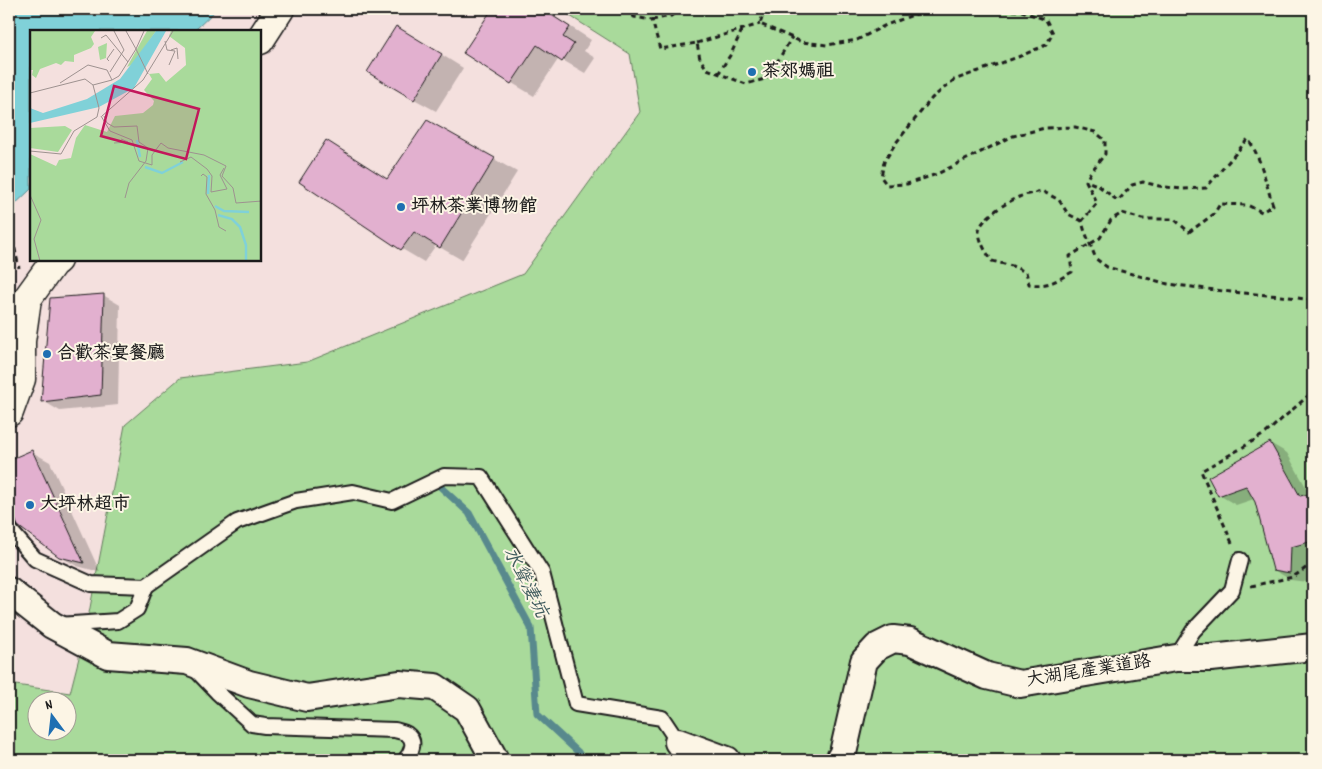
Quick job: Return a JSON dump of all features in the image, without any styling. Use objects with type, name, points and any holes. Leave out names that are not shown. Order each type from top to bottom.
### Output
[{"type":"street","points":[[261,38],[280,9]]},
{"type":"street","points":[[9,412],[21,379],[21,341],[27,299],[56,261]]},
{"type":"street","points":[[9,591],[52,625],[108,655],[187,661],[249,684],[307,698],[399,684],[435,687],[467,709],[495,760]]},
{"type":"street","name":"大湖尾產業道路","points":[[839,760],[843,753],[864,661],[877,647],[893,639],[910,641],[987,676],[1020,684],[1176,658],[1211,658],[1313,647]]},
{"type":"street","points":[[678,742],[727,760]]},
{"type":"lane","points":[[52,625],[118,621],[137,609],[146,586],[237,522],[296,501],[353,492],[392,501],[444,476],[481,477],[542,573],[576,704],[662,718],[678,742]]},
{"type":"lane","points":[[9,528],[35,559],[91,584],[146,586]]},
{"type":"lane","points":[[1176,658],[1193,631],[1232,590],[1240,560]]},
{"type":"lane","points":[[187,661],[216,692],[252,724],[395,730],[406,734],[413,746],[410,755],[405,760]]},
{"type":"path","points":[[626,9],[634,17],[652,20],[671,16],[679,9]]},
{"type":"path","points":[[760,24],[765,9]]},
{"type":"path","points":[[652,20],[660,49],[697,43],[760,24],[802,42],[827,44],[857,40],[916,14],[970,9]]},
{"type":"path","points":[[985,9],[1022,10],[1046,20],[1052,32],[1046,44],[1018,57],[954,80],[932,98],[895,144],[884,162],[881,177],[887,184],[907,184],[937,174],[1014,136],[1045,128],[1075,127],[1095,132],[1105,140],[1105,154],[1086,181]]},
{"type":"path","points":[[718,74],[731,54],[742,30]]},
{"type":"path","points":[[697,43],[700,59],[708,69],[746,84],[765,79],[792,38]]},
{"type":"path","points":[[1086,181],[1099,186],[1118,201],[1132,185],[1143,182],[1181,189],[1206,188],[1248,139],[1256,150],[1273,205],[1262,212],[1247,205],[1220,204],[1214,214],[1189,232],[1174,219],[1142,219],[1122,213],[1111,220],[1100,238],[1090,244],[1070,256],[1072,272],[1052,283],[1040,286],[1029,284],[1026,272],[992,261],[983,247],[979,232],[982,222],[1000,207],[1020,197],[1042,191],[1059,200],[1068,214],[1082,221],[1084,229],[1090,244],[1096,258],[1107,267],[1168,284],[1313,300]]},
{"type":"path","points":[[1082,221],[1097,203],[1086,181]]},
{"type":"path","points":[[9,222],[20,270]]},
{"type":"path","points":[[1240,560],[1201,470],[1266,433],[1310,395],[1313,389]]},
{"type":"path","points":[[1232,590],[1292,577],[1313,563]]},
{"type":"green space","points":[[559,9],[1313,9],[1313,760],[9,760],[9,684],[63,692],[28,692],[28,742],[78,742],[78,692],[70,692],[85,634],[125,425],[180,378],[307,362],[523,274],[640,112],[630,54]]},
{"type":"water","points":[[9,9],[217,9],[195,30],[30,30],[30,190],[9,210]]},
{"type":"building","points":[[492,9],[542,9],[570,27],[563,37],[574,44],[562,62],[537,45],[511,84],[463,53]]},
{"type":"building","points":[[396,26],[442,54],[414,100],[367,72]]},
{"type":"building","name":"坪林茶業博物館","points":[[427,120],[495,158],[440,248],[414,232],[401,250],[299,182],[326,140],[387,179]]},
{"type":"building","points":[[104,294],[101,395],[41,402],[50,298]]},
{"type":"building","points":[[1270,442],[1300,496],[1309,494],[1313,513],[1313,541],[1291,547],[1290,573],[1273,570],[1255,502],[1246,486],[1218,496],[1208,477]]},
{"type":"building","points":[[32,450],[84,563],[59,557],[18,526],[9,504],[9,460]]},
{"type":"waterway","name":"水聳淒坑","points":[[435,482],[469,513],[531,628],[537,714],[578,752],[583,760]]},
{"type":"place","name":"茶郊媽祖","points":[[752,72]]},
{"type":"place","name":"坪林茶業博物館","points":[[401,207]]},
{"type":"place","name":"合歡茶宴餐廳","points":[[47,354]]},
{"type":"place","name":"大坪林超市","points":[[30,505]]}]
